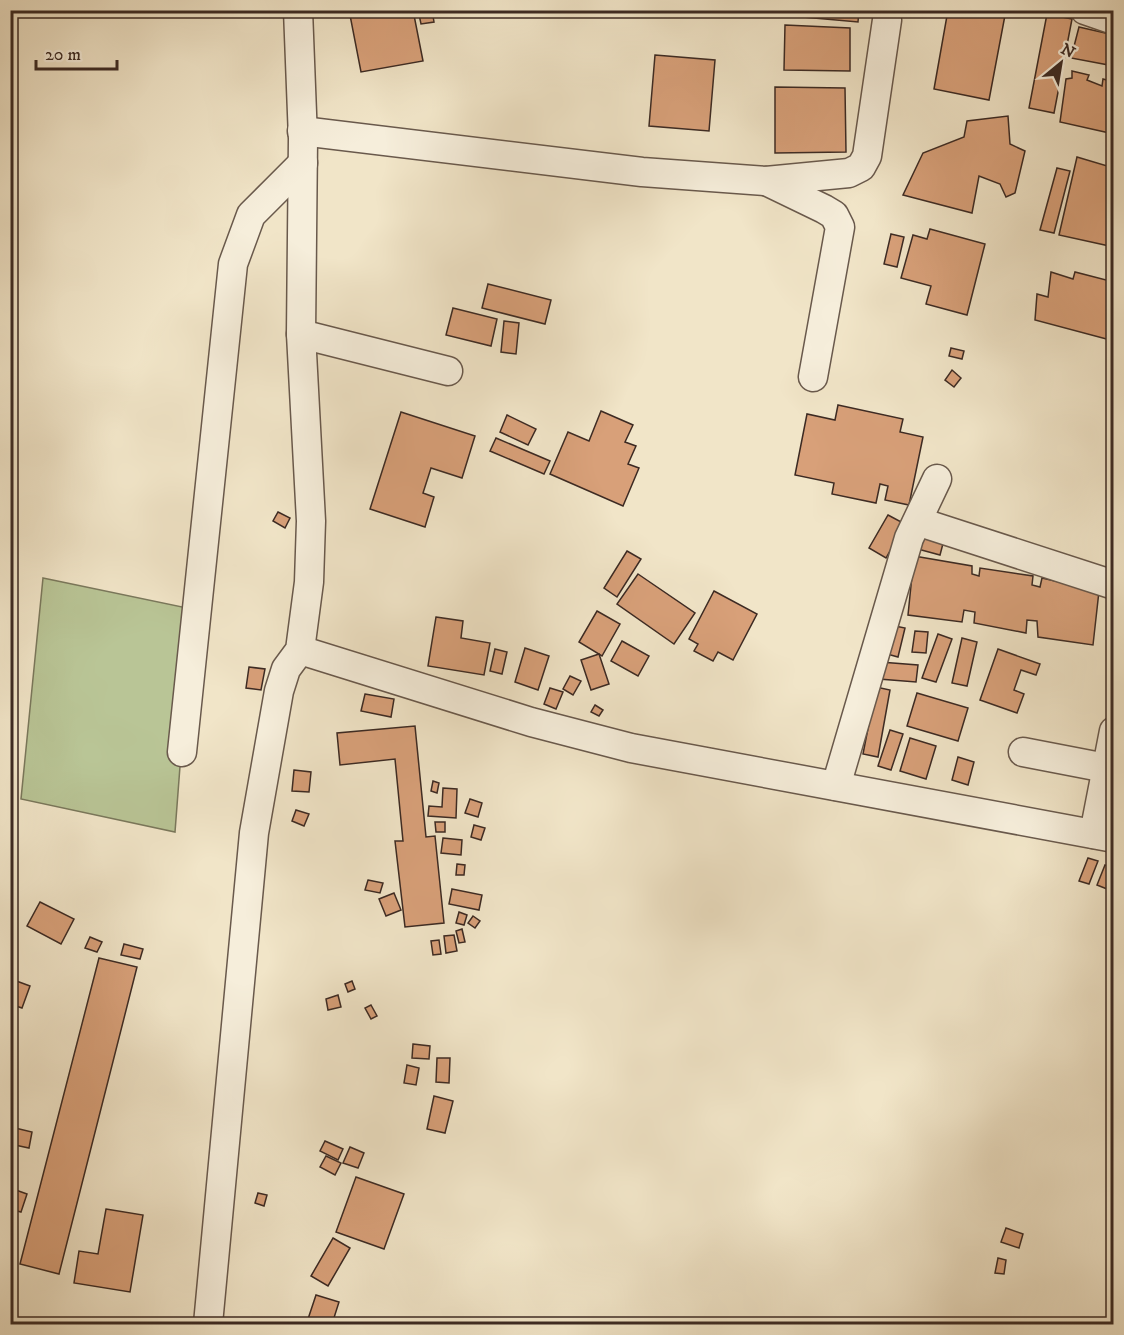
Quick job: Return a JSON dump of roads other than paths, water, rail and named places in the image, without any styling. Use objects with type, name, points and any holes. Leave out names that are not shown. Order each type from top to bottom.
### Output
[{"type":"street","points":[[208,1324],[254,833],[280,684],[286,669],[300,650],[309,582],[311,521],[301,334],[303,163],[298,10]]},
{"type":"street","points":[[1085,10],[1113,20]]},
{"type":"street","points":[[302,131],[642,172],[766,181],[849,173],[861,167],[867,156],[886,20]]},
{"type":"street","points":[[182,752],[233,264],[251,215],[303,163]]},
{"type":"street","points":[[766,181],[834,215],[840,227],[813,377]]},
{"type":"street","points":[[301,334],[448,371]]},
{"type":"street","points":[[836,786],[909,538],[937,479]]},
{"type":"street","points":[[929,525],[1113,585]]},
{"type":"street","points":[[300,650],[531,722],[631,748],[1104,836],[1106,768],[1113,732]]},
{"type":"street","points":[[1023,752],[1106,768]]}]
